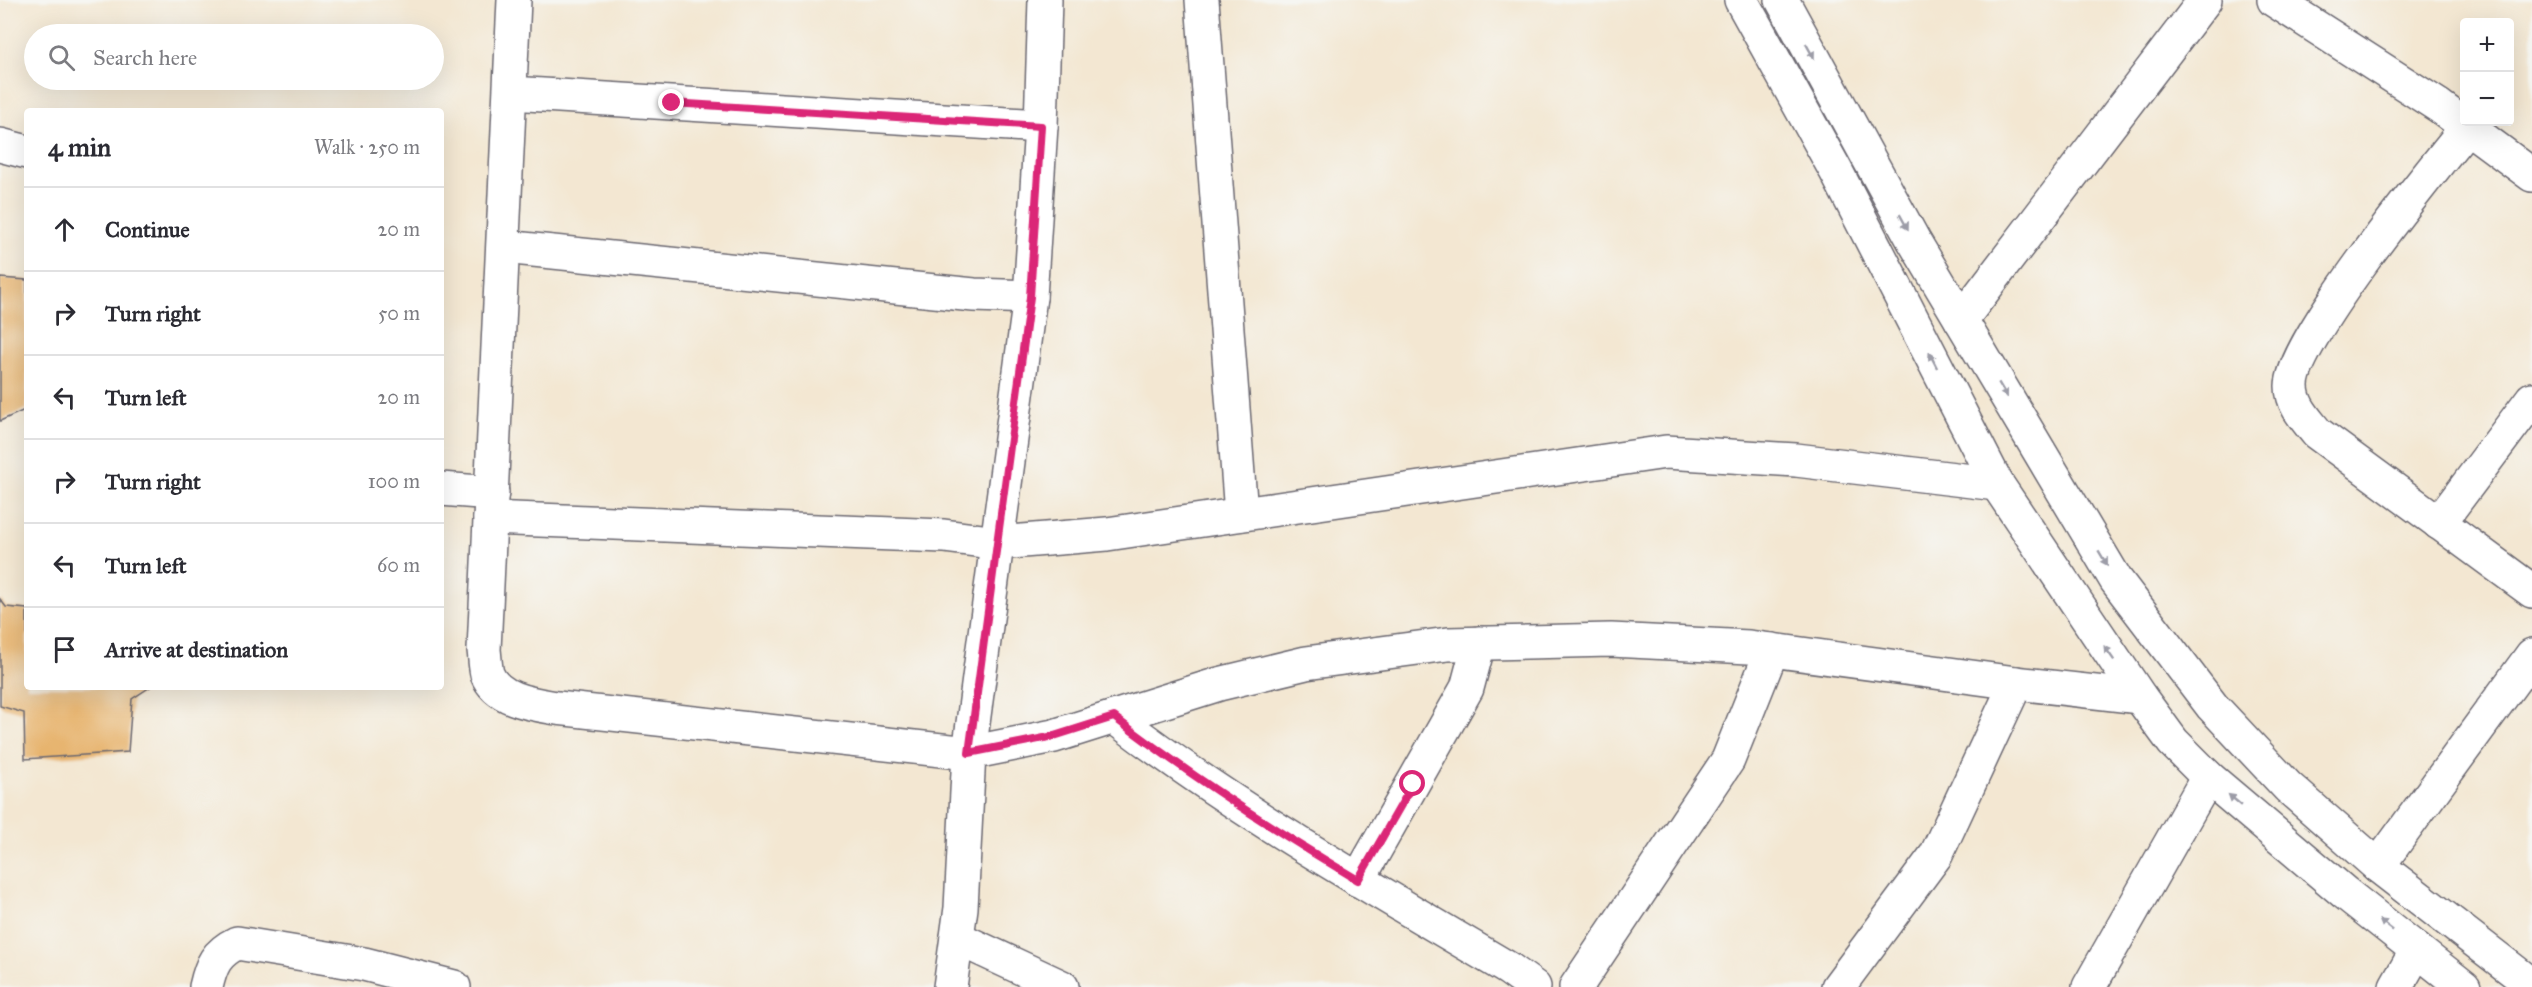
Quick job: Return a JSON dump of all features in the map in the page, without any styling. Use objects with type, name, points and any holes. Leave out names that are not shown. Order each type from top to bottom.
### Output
[{"type":"street","points":[[514,0],[484,650],[488,675],[503,693],[532,704],[557,708],[969,753],[1054,736],[1219,684],[1306,663],[1448,644],[1611,640],[1772,650],[2139,697]]},
{"type":"street","points":[[950,987],[962,908],[969,753],[988,542],[1002,296],[1017,124],[1045,0]]},
{"type":"street","points":[[1202,0],[1241,514]]},
{"type":"street","points":[[1741,0],[1836,171],[1997,484],[2139,697],[2173,742],[2208,777],[2464,987]]},
{"type":"street","points":[[1782,0],[1914,241],[2116,580],[2212,706],[2288,787],[2378,866],[2532,985]]},
{"type":"street","points":[[1961,320],[2205,0]]},
{"type":"street","points":[[2274,0],[2467,127],[2532,175]]},
{"type":"street","points":[[511,93],[1017,124]]},
{"type":"street","points":[[2467,127],[2415,192],[2319,325],[2300,356],[2292,386],[2298,409],[2317,433],[2532,591]]},
{"type":"street","points":[[0,146],[24,151]]},
{"type":"street","points":[[504,247],[1002,296]]},
{"type":"street","points":[[2439,524],[2532,399]]},
{"type":"street","points":[[444,490],[491,506],[944,536],[988,542],[1107,534],[1666,452],[1796,460],[1997,484]]},
{"type":"street","points":[[1358,880],[1467,688],[1479,643]]},
{"type":"street","points":[[1575,987],[1728,760],[1772,650]]},
{"type":"street","points":[[2378,866],[2532,655]]},
{"type":"street","points":[[1838,987],[1936,855],[2016,683]]},
{"type":"street","points":[[1114,717],[1160,752],[1273,829],[1358,880],[1514,981]]},
{"type":"street","points":[[2089,987],[2208,777]]},
{"type":"street","points":[[957,938],[1062,987]]},
{"type":"street","points":[[206,987],[212,964],[223,950],[237,943],[362,975],[454,987]]},
{"type":"street","points":[[2396,987],[2417,950]]},
{"type":"building","points":[[0,278],[24,280],[24,410],[0,421]]},
{"type":"building","points":[[0,599],[6,607],[24,609],[24,690],[146,690],[132,699],[128,752],[25,759],[24,713],[0,706]]},
{"type":"route","points":[[672,103],[1041,126],[1030,297],[969,753],[1054,736],[1114,717],[1160,752],[1282,835],[1358,880],[1413,784]]}]
